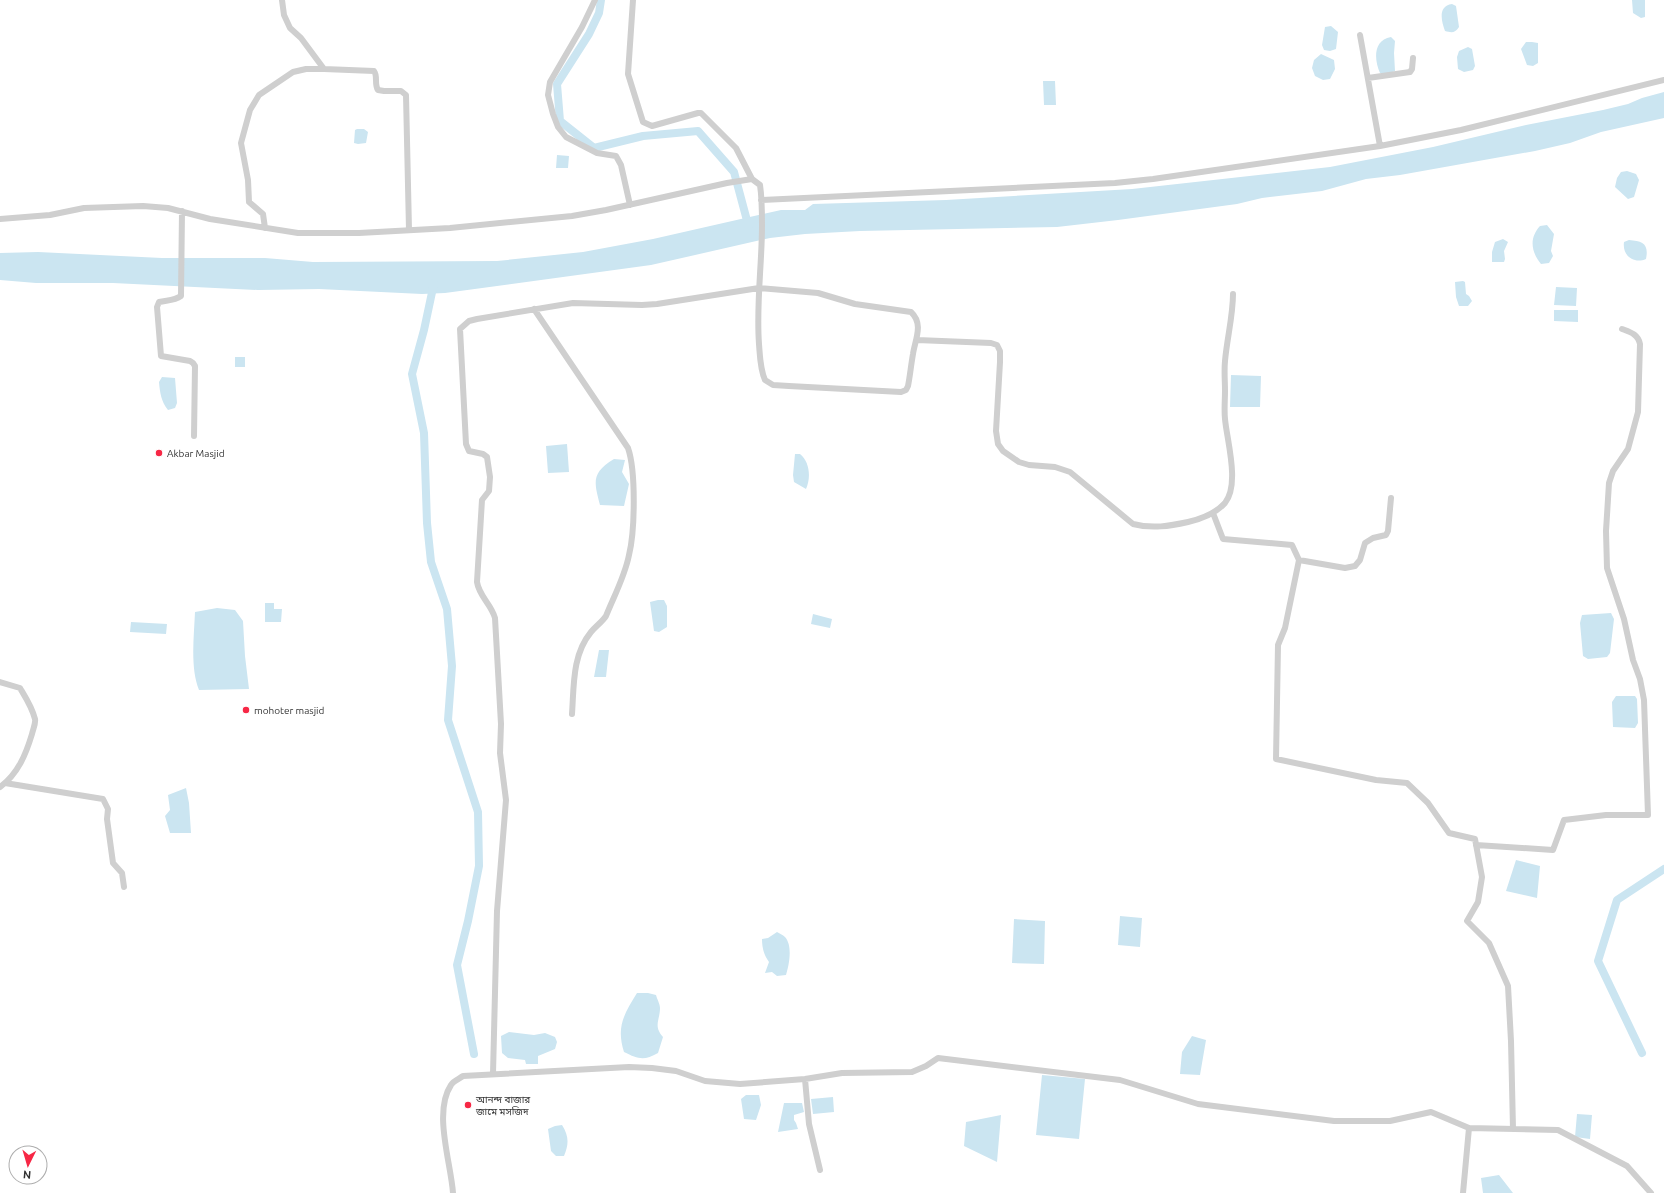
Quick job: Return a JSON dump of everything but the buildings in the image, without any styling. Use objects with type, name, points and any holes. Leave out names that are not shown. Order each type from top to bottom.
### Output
[{"type":"street","points":[[282,0],[284,15],[290,28],[301,38],[324,69]]},
{"type":"street","points":[[595,0],[582,27],[550,82],[548,95],[558,127],[566,137],[597,153],[616,156],[622,165],[630,205]]},
{"type":"street","points":[[633,0],[628,74],[643,122],[652,126],[696,113],[701,113],[736,148],[749,180]]},
{"type":"street","points":[[1360,35],[1380,146]]},
{"type":"street","points":[[1368,78],[1410,72],[1412,69],[1413,58]]},
{"type":"street","points":[[265,228],[263,214],[249,202],[248,180],[242,154],[241,143],[250,110],[259,94],[293,72],[306,69],[324,69],[374,71],[378,90],[384,92],[401,91],[406,95],[410,230]]},
{"type":"street","points":[[761,200],[1115,183],[1153,179],[1380,146],[1461,130],[1664,80]]},
{"type":"street","points":[[0,219],[50,214],[74,209],[95,207],[143,206],[182,211],[210,219],[265,228],[315,234],[450,228],[565,217],[630,205],[727,183],[749,180],[760,185],[762,210],[762,248],[759,288],[757,325],[762,375],[765,380],[773,385],[903,392],[908,386],[913,352],[917,340],[916,318],[911,312],[855,304],[818,293],[759,288],[657,304],[572,303],[469,320],[460,329],[466,444],[469,451],[485,455],[489,468],[489,491],[483,497],[481,502],[477,582],[480,593],[490,605],[495,618],[501,724],[500,753],[506,793],[497,912],[493,1074]]},
{"type":"street","points":[[182,211],[181,296],[176,299],[159,302],[157,304],[161,356],[164,358],[193,362],[195,366],[194,436]]},
{"type":"street","points":[[917,340],[991,343],[997,346],[1000,351],[1000,362],[996,431],[998,444],[1003,451],[1010,457],[1029,465],[1055,467],[1070,472],[1133,524],[1152,527],[1166,526],[1191,521],[1213,513],[1225,503],[1230,494],[1232,480],[1225,406],[1225,362],[1233,305],[1233,294]]},
{"type":"street","points":[[534,310],[628,448],[631,457],[634,496],[629,557],[606,616],[591,632],[578,657],[572,714]]},
{"type":"street","points":[[1476,844],[1553,850],[1564,820],[1606,814],[1648,815],[1644,700],[1624,619],[1607,568],[1606,531],[1609,483],[1613,471],[1628,449],[1638,412],[1640,344],[1633,333],[1622,328]]},
{"type":"street","points":[[1299,560],[1345,568],[1354,566],[1360,560],[1365,543],[1373,538],[1386,535],[1388,531],[1391,498]]},
{"type":"street","points":[[1213,513],[1223,538],[1292,546],[1299,560],[1285,628],[1278,645],[1276,759],[1376,780],[1407,783],[1428,802],[1449,833],[1475,839],[1482,878],[1478,902],[1467,921],[1488,944],[1508,986],[1514,1129]]},
{"type":"street","points":[[0,682],[20,688],[30,704],[35,721],[28,748],[22,763],[2,785]]},
{"type":"street","points":[[2,785],[103,799],[108,810],[107,820],[112,863],[122,873],[124,887]]},
{"type":"street","points":[[453,1193],[452,1177],[442,1126],[447,1094],[451,1084],[463,1076],[652,1068],[676,1071],[695,1079],[720,1083],[774,1082],[806,1079],[842,1073],[912,1072],[926,1066],[938,1058],[1120,1080],[1198,1104],[1334,1121],[1390,1121],[1431,1112],[1469,1128],[1558,1130],[1627,1166],[1651,1193]]},
{"type":"street","points":[[806,1079],[809,1124],[820,1170]]},
{"type":"street","points":[[1463,1193],[1469,1128]]},
{"type":"water","points":[[1632,0],[1645,0],[1645,17],[1641,18],[1633,13]]},
{"type":"water","points":[[1452,4],[1456,6],[1459,27],[1455,31],[1451,32],[1445,31],[1442,22],[1442,14],[1444,8]]},
{"type":"water","points":[[1331,26],[1338,32],[1336,49],[1330,51],[1324,50],[1322,45],[1325,27]]},
{"type":"water","points":[[1391,37],[1395,41],[1395,71],[1387,74],[1380,73],[1376,51],[1381,42]]},
{"type":"water","points":[[1526,42],[1538,43],[1538,63],[1533,66],[1527,65],[1521,49]]},
{"type":"water","points":[[1468,47],[1472,49],[1475,66],[1473,70],[1464,72],[1458,69],[1457,57],[1459,51]]},
{"type":"water","points":[[1321,54],[1334,60],[1335,69],[1330,79],[1323,80],[1315,76],[1312,68],[1314,60]]},
{"type":"water","points":[[1043,81],[1055,81],[1056,105],[1044,105]]},
{"type":"water","points":[[1664,92],[1664,118],[1601,132],[1570,143],[1535,151],[1400,175],[1366,179],[1322,191],[1262,198],[1237,204],[1057,227],[860,231],[805,234],[770,238],[651,265],[445,293],[422,294],[319,289],[258,290],[113,283],[36,283],[0,280],[0,253],[38,252],[162,258],[265,258],[313,262],[497,261],[583,252],[653,239],[781,210],[805,210],[813,204],[946,200],[1132,189],[1330,167],[1433,147],[1526,125],[1603,110],[1628,104],[1642,98]]},
{"type":"water","points":[[364,129],[368,132],[366,143],[354,143],[355,130]]},
{"type":"water","points":[[557,155],[569,156],[568,168],[556,168]]},
{"type":"water","points":[[1627,171],[1636,174],[1639,180],[1634,197],[1628,199],[1615,187],[1617,178],[1621,172]]},
{"type":"water","points":[[1547,225],[1554,234],[1551,251],[1553,256],[1549,263],[1541,264],[1533,250],[1533,240],[1536,231],[1540,226]]},
{"type":"water","points":[[1503,239],[1508,242],[1504,251],[1504,262],[1492,262],[1492,252],[1495,242]]},
{"type":"water","points":[[1629,240],[1638,241],[1644,244],[1647,250],[1646,259],[1633,260],[1627,255],[1624,242]]},
{"type":"water","points":[[1455,282],[1465,282],[1466,294],[1472,301],[1468,306],[1459,306],[1456,297]]},
{"type":"water","points":[[1556,287],[1577,288],[1576,306],[1554,305]]},
{"type":"water","points":[[1554,310],[1578,310],[1578,322],[1554,321]]},
{"type":"water","points":[[235,357],[245,357],[245,367],[235,367]]},
{"type":"water","points":[[1231,375],[1261,376],[1260,407],[1230,407]]},
{"type":"water","points":[[162,377],[175,378],[177,403],[175,408],[168,410],[162,400],[159,382]]},
{"type":"water","points":[[567,444],[569,472],[548,473],[546,446]]},
{"type":"water","points":[[795,454],[800,454],[808,466],[809,480],[806,489],[794,482],[793,475]]},
{"type":"water","points":[[614,459],[625,460],[622,472],[629,484],[624,506],[600,505],[596,490],[596,479],[601,469]]},
{"type":"water","points":[[664,600],[667,606],[667,627],[659,632],[654,631],[650,602]]},
{"type":"water","points":[[265,603],[274,603],[274,609],[282,609],[281,622],[265,622]]},
{"type":"water","points":[[217,608],[235,610],[243,621],[249,689],[199,690],[194,672],[193,641],[195,612]]},
{"type":"water","points":[[1611,613],[1614,619],[1610,653],[1607,657],[1588,659],[1583,656],[1580,623],[1582,615]]},
{"type":"water","points":[[813,614],[832,619],[830,628],[811,624]]},
{"type":"water","points":[[131,622],[167,624],[166,634],[130,632]]},
{"type":"water","points":[[599,650],[609,650],[606,677],[594,677]]},
{"type":"water","points":[[1616,696],[1635,696],[1637,699],[1638,723],[1635,728],[1613,727],[1612,702]]},
{"type":"water","points":[[186,788],[189,803],[191,833],[170,833],[165,816],[170,810],[168,795]]},
{"type":"water","points":[[1516,860],[1540,866],[1537,898],[1506,891]]},
{"type":"water","points":[[1120,916],[1142,918],[1140,947],[1118,945]]},
{"type":"water","points":[[1014,919],[1045,921],[1044,964],[1012,963]]},
{"type":"water","points":[[777,932],[784,936],[787,941],[790,956],[786,975],[777,976],[772,972],[765,973],[769,962],[762,945],[762,939],[768,938]]},
{"type":"water","points":[[637,993],[656,995],[660,1006],[658,1030],[663,1037],[658,1053],[645,1058],[637,1058],[624,1052],[621,1035],[621,1028],[625,1014]]},
{"type":"water","points":[[509,1032],[534,1035],[545,1033],[555,1037],[557,1042],[555,1049],[538,1056],[538,1064],[526,1064],[525,1060],[508,1058],[502,1053],[501,1036]]},
{"type":"water","points":[[1192,1036],[1206,1040],[1200,1075],[1180,1074],[1182,1052]]},
{"type":"water","points":[[1042,1075],[1085,1079],[1079,1139],[1036,1135]]},
{"type":"water","points":[[746,1095],[759,1095],[761,1105],[756,1120],[744,1119],[741,1099]]},
{"type":"water","points":[[833,1097],[834,1112],[813,1114],[811,1099]]},
{"type":"water","points":[[784,1103],[802,1103],[804,1112],[794,1115],[794,1120],[798,1129],[778,1132]]},
{"type":"water","points":[[1577,1114],[1592,1115],[1590,1139],[1575,1137]]},
{"type":"water","points":[[1001,1115],[997,1162],[964,1146],[966,1122]]},
{"type":"water","points":[[562,1125],[568,1140],[567,1148],[564,1156],[556,1156],[551,1151],[548,1129]]},
{"type":"water","points":[[1499,1175],[1513,1193],[1483,1193],[1481,1178]]},
{"type":"waterway","points":[[601,0],[599,13],[589,34],[557,84],[560,121],[594,148],[643,136],[698,131],[734,172],[749,228]]},
{"type":"waterway","points":[[434,283],[424,330],[412,374],[424,433],[427,523],[431,562],[447,609],[452,666],[448,720],[478,812],[479,866],[457,965],[474,1054]]},
{"type":"waterway","points":[[1642,1053],[1598,961],[1617,900],[1664,869]]},
{"type":"place","name":"Akbar Masjid","points":[[159,453]]},
{"type":"place","name":"mohoter masjid","points":[[246,710]]},
{"type":"place","name":"আনন্দ বাজার জামে মসজিদ","points":[[468,1105]]}]
